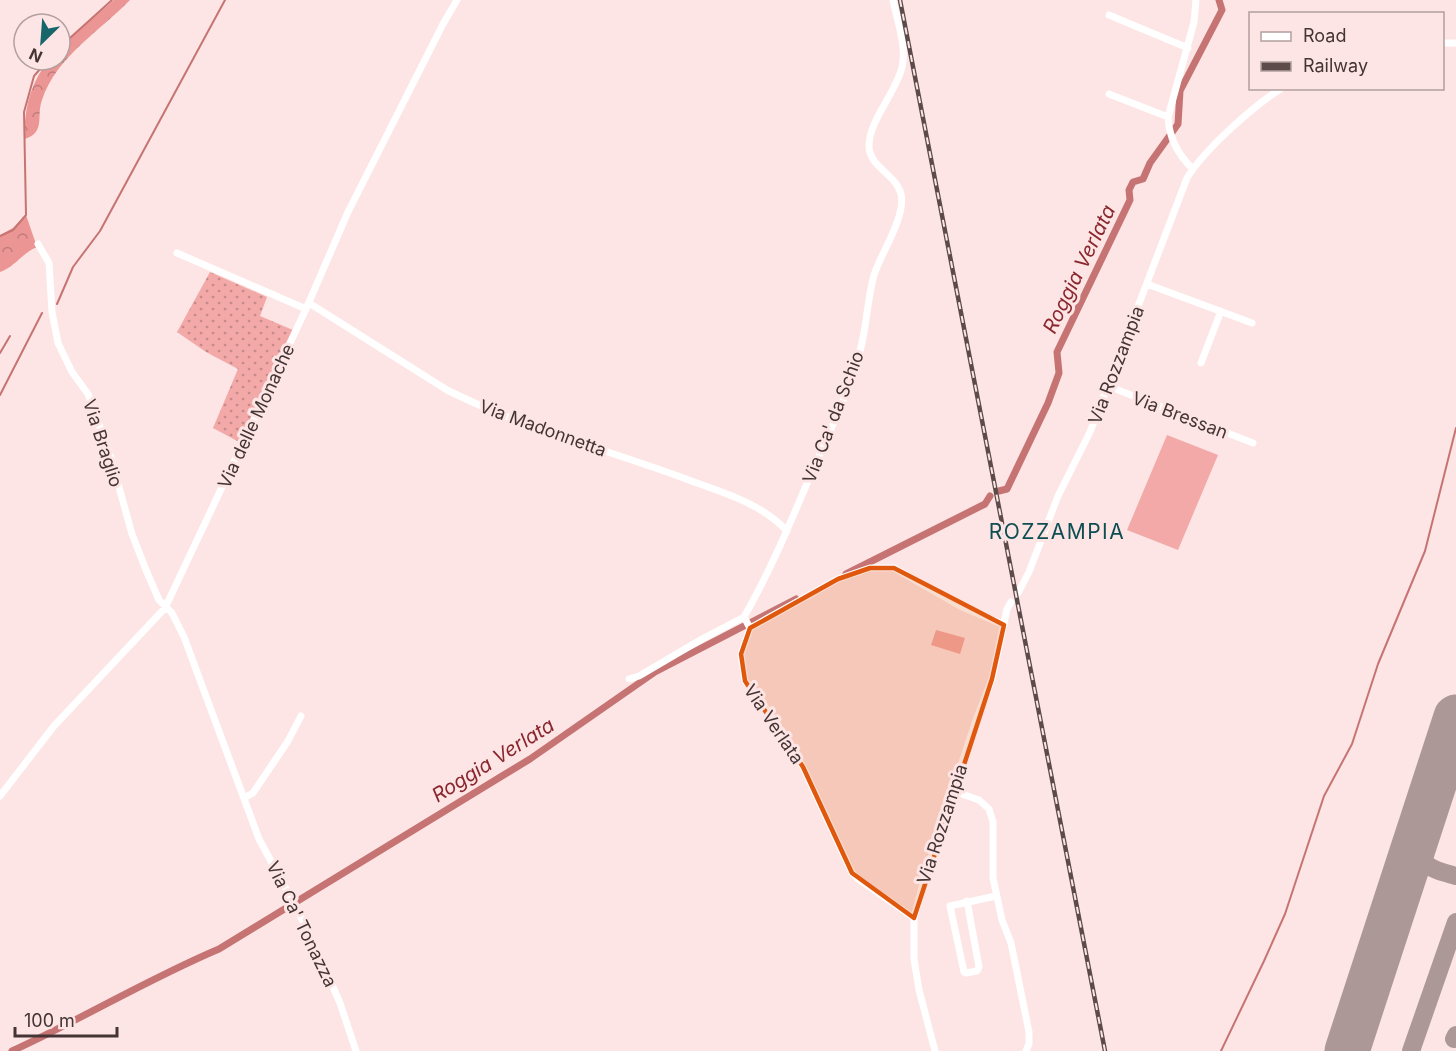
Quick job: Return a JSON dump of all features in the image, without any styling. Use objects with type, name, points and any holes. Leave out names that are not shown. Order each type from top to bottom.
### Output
[{"type":"street","name":"Via delle Monache","points":[[0,796],[54,726],[165,608],[307,306],[348,212],[457,0]]},
{"type":"street","name":"Via Ca' da Schio","points":[[747,623],[854,369],[866,328],[869,297],[875,274],[899,214],[901,194],[896,184],[872,160],[869,147],[872,130],[896,86],[903,62],[893,0]]},
{"type":"street","points":[[1193,169],[1184,160],[1170,134],[1168,117],[1170,102],[1188,48],[1196,0]]},
{"type":"street","points":[[1109,15],[1188,48]]},
{"type":"street","name":"Via Rozzampia","points":[[1018,593],[1029,572],[1058,496],[1090,432],[1178,201],[1193,169],[1208,151],[1253,110],[1279,90]]},
{"type":"street","points":[[1109,94],[1168,117]]},
{"type":"street","name":"Via Braglio","points":[[38,244],[49,263],[52,312],[58,343],[72,372],[88,394],[101,426],[132,534],[159,600],[165,608]]},
{"type":"street","points":[[177,253],[307,306]]},
{"type":"street","points":[[1148,284],[1252,323]]},
{"type":"street","name":"Via Madonnetta","points":[[307,306],[447,390],[466,399],[517,421],[748,502],[776,519],[787,531]]},
{"type":"street","points":[[1201,363],[1221,311]]},
{"type":"street","name":"Via Bressan","points":[[1108,386],[1253,443]]},
{"type":"street","points":[[629,679],[639,676],[702,639],[747,623],[838,579],[870,568],[894,568],[960,606],[1004,625]]},
{"type":"street","name":"Via Rozzampia","points":[[935,1051],[919,990],[914,959],[914,918],[953,791],[992,679],[1007,609],[1011,602]]},
{"type":"street","name":"Via Ca' Tonazza","points":[[165,608],[172,613],[184,637],[260,839],[294,904],[335,993],[356,1051]]},
{"type":"street","name":"Via Verlata","points":[[747,623],[741,654],[745,681],[764,704],[803,767],[852,873],[914,918]]},
{"type":"street","points":[[244,798],[253,793],[288,741],[301,716]]},
{"type":"street","points":[[953,791],[979,800],[989,809],[993,822],[993,878],[1002,920],[1011,943],[1027,1022],[1029,1044],[1026,1051]]},
{"type":"street","points":[[967,901],[979,966],[977,971],[966,973],[950,906],[967,901],[996,896]]},
{"type":"highlighted area","points":[[870,568],[894,568],[1004,625],[992,679],[914,918],[852,873],[803,767],[745,681],[741,654],[750,628],[838,579]]},
{"type":"shaded area","points":[[210,272],[267,297],[260,316],[293,330],[241,443],[213,428],[238,369],[206,352],[177,332]]},
{"type":"shaded area","points":[[1167,435],[1218,455],[1178,550],[1127,530]]},
{"type":"shaded area","points":[[936,630],[965,638],[960,654],[931,645]]},
{"type":"green space","points":[[114,0],[130,0],[72,54],[72,36]]},
{"type":"green space","points":[[40,72],[56,72],[40,106],[38,128],[32,136],[25,139],[27,107]]},
{"type":"green space","points":[[26,215],[37,247],[0,272],[0,235],[13,228]]},
{"type":"waterway","points":[[72,36],[112,0]]},
{"type":"waterway","points":[[57,304],[73,267],[100,231],[225,0]]},
{"type":"waterway","name":"Roggia Verlata","points":[[999,491],[1007,489],[1048,403],[1059,373],[1057,352],[1130,200],[1129,190],[1133,182],[1143,179],[1150,163],[1178,124],[1180,91],[1222,10],[1219,0]]},
{"type":"waterway","points":[[0,236],[13,230],[26,215],[24,112],[34,76],[38,72]]},
{"type":"waterway","points":[[0,395],[42,313]]},
{"type":"waterway","points":[[0,353],[10,336]]},
{"type":"waterway","points":[[1221,1051],[1285,914],[1324,796],[1352,744],[1378,664],[1425,551],[1456,428]]},
{"type":"waterway","name":"Roggia Verlata","points":[[846,574],[985,504],[990,496]]},
{"type":"waterway","name":"Roggia Verlata","points":[[12,1051],[219,949],[530,759],[655,672],[796,599]]},
{"type":"taxiway","points":[[1416,841],[1421,857],[1429,866],[1456,876]]},
{"type":"taxiway","points":[[1404,876],[1423,863]]},
{"type":"taxiway","points":[[1411,1051],[1456,922]]},
{"type":"taxiway","points":[[1454,1039],[1456,1035]]},
{"type":"runway","points":[[1347,1051],[1456,717]]},
{"type":"railway","points":[[900,0],[1105,1051]]},
{"type":"district","name":"ROZZAMPIA","points":[[1057,531]]}]
